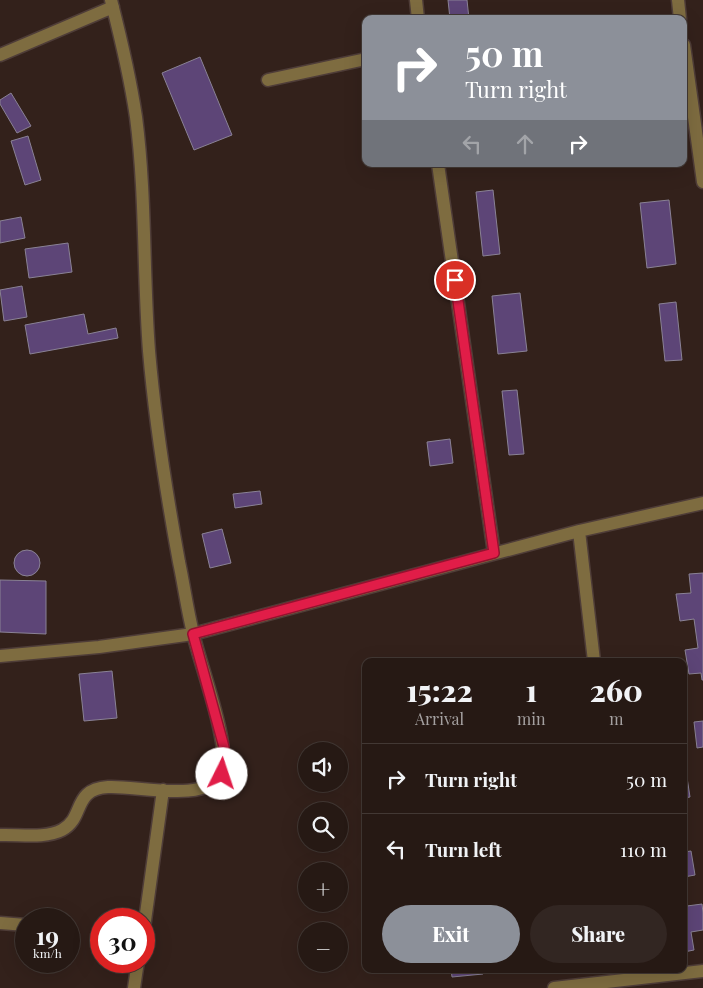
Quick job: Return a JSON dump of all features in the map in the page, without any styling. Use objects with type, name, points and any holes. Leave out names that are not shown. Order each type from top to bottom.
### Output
[{"type":"street","points":[[416,0],[418,15]]},
{"type":"street","points":[[678,0],[680,15]]},
{"type":"street","points":[[0,55],[112,4],[126,58],[136,118],[147,267],[149,348],[158,445],[193,634],[224,747],[222,774],[211,786],[198,789],[162,790],[106,787],[92,791],[81,800],[75,820],[61,831],[45,834],[0,834]]},
{"type":"street","points":[[268,80],[362,60]]},
{"type":"street","points":[[687,67],[703,182]]},
{"type":"street","points":[[438,167],[494,553]]},
{"type":"street","points":[[0,656],[99,648],[193,634],[579,531],[703,503]]},
{"type":"street","points":[[579,531],[594,658]]},
{"type":"street","points":[[147,908],[162,790]]},
{"type":"street","points":[[0,923],[15,924]]},
{"type":"street","points":[[687,971],[703,971]]},
{"type":"street","points":[[134,988],[136,973]]},
{"type":"street","points":[[554,988],[630,973]]},
{"type":"building","points":[[448,0],[467,0],[469,15],[450,15]]},
{"type":"building","points":[[200,57],[232,135],[194,150],[162,73]]},
{"type":"building","points":[[11,93],[31,126],[17,133],[0,104],[0,100]]},
{"type":"building","points":[[28,136],[41,180],[25,185],[11,141]]},
{"type":"building","points":[[493,190],[500,254],[483,256],[476,192]]},
{"type":"building","points":[[669,200],[676,264],[647,268],[640,203]]},
{"type":"building","points":[[21,217],[25,238],[0,243],[0,221]]},
{"type":"building","points":[[68,243],[72,272],[29,278],[25,249]]},
{"type":"building","points":[[22,286],[27,317],[4,321],[0,290]]},
{"type":"building","points":[[520,293],[527,351],[498,354],[492,296]]},
{"type":"building","points":[[676,302],[682,360],[665,361],[659,304]]},
{"type":"building","points":[[84,314],[88,334],[116,328],[118,338],[30,354],[25,325]]},
{"type":"building","points":[[517,390],[524,454],[509,455],[502,391]]},
{"type":"building","points":[[450,439],[453,463],[430,466],[427,442]]},
{"type":"building","points":[[260,491],[262,504],[235,508],[233,494]]},
{"type":"building","points":[[222,529],[231,563],[210,568],[202,534]]},
{"type":"building","points":[[27,550],[36,554],[40,563],[36,572],[27,576],[18,572],[14,563],[18,554]]},
{"type":"building","points":[[703,573],[703,680],[701,673],[689,674],[685,650],[698,648],[694,619],[680,621],[676,594],[691,593],[689,574]]},
{"type":"building","points":[[0,580],[46,581],[46,634],[0,632]]},
{"type":"building","points":[[112,671],[117,718],[84,721],[79,674]]},
{"type":"building","points":[[703,721],[703,747],[697,748],[694,722]]},
{"type":"building","points":[[687,778],[690,797],[687,798]]},
{"type":"building","points":[[691,851],[695,875],[687,876],[687,852]]},
{"type":"building","points":[[702,904],[703,930],[691,932],[694,950],[687,951],[687,906]]},
{"type":"building","points":[[452,973],[483,973],[483,974],[452,977]]},
{"type":"route","points":[[222,774],[224,747],[193,634],[494,553],[455,280]]}]
